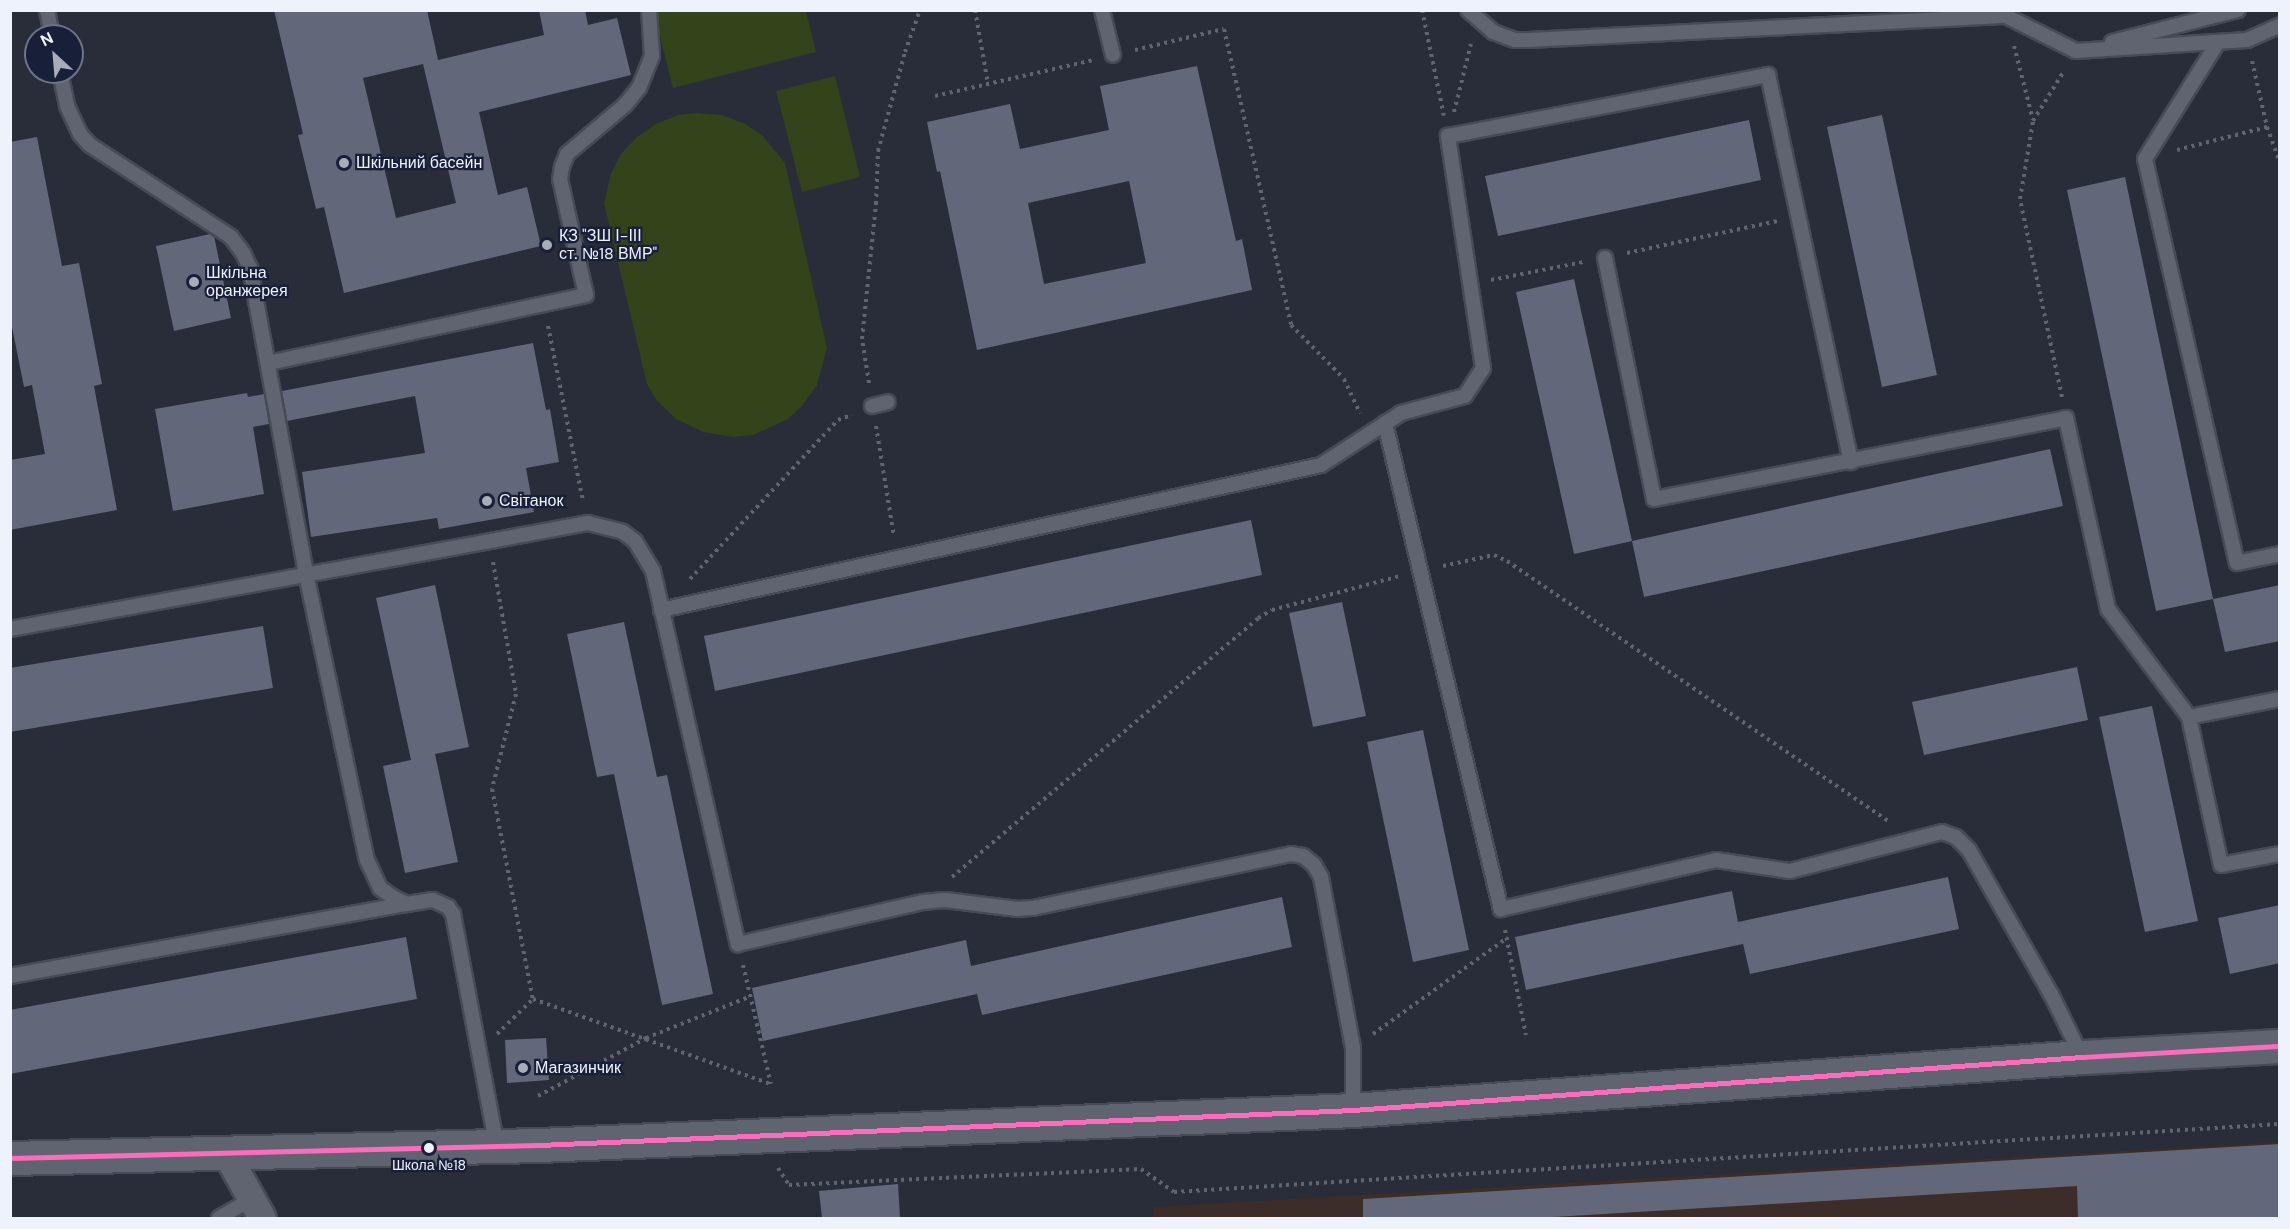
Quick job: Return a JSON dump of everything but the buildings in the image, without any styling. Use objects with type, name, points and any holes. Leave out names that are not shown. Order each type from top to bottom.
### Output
[{"type":"street","points":[[10,1158],[497,1146],[1353,1110],[2082,1057],[2280,1046]]},
{"type":"street","points":[[226,1153],[256,1209]]},
{"type":"lane","points":[[269,363],[586,295],[560,179],[562,167],[567,154],[625,105],[639,88],[652,56],[649,10]]},
{"type":"lane","points":[[1102,10],[1113,55]]},
{"type":"lane","points":[[2076,51],[2238,10]]},
{"type":"lane","points":[[1473,15],[1503,36],[1529,40],[1899,16],[2006,16],[2076,51],[2247,40],[2280,25]]},
{"type":"lane","points":[[2217,42],[2145,159],[2237,562],[2280,554]]},
{"type":"lane","points":[[661,610],[1321,465],[1401,413],[1465,396],[1483,368],[1448,138],[1768,75],[1851,462]]},
{"type":"lane","points":[[63,84],[73,122],[90,145],[218,226],[231,237],[243,253],[250,268],[306,574],[367,860],[380,888],[407,904]]},
{"type":"lane","points":[[1605,258],[1654,499],[2066,418],[2108,609],[2188,717],[2222,865],[2280,854]]},
{"type":"lane","points":[[872,406],[888,402]]},
{"type":"lane","points":[[1385,423],[1418,571],[1501,909],[1716,860],[1790,871],[1942,832],[1956,837],[1969,850],[2052,996],[2082,1057]]},
{"type":"lane","points":[[10,629],[588,523],[623,532],[635,541],[653,571],[738,944],[922,902],[945,900],[1017,909],[1033,908],[1291,854],[1303,856],[1314,865],[1321,877],[1353,1048],[1353,1110]]},
{"type":"lane","points":[[2188,717],[2280,699]]},
{"type":"lane","points":[[10,976],[433,900],[448,907],[453,914],[497,1146]]},
{"type":"lane","points":[[219,1218],[256,1209]]},
{"type":"path","points":[[897,557],[862,339],[876,204],[878,151],[905,52],[920,10]]},
{"type":"path","points":[[975,10],[988,84]]},
{"type":"path","points":[[1422,10],[1448,138]]},
{"type":"path","points":[[1448,138],[1473,15]]},
{"type":"path","points":[[2006,16],[2033,121]]},
{"type":"path","points":[[935,96],[1224,30],[1290,325],[1344,380],[1368,434]]},
{"type":"path","points":[[2247,40],[2267,128],[2280,162]]},
{"type":"path","points":[[2066,418],[2020,199],[2033,121],[2076,51]]},
{"type":"path","points":[[2145,159],[2267,128]]},
{"type":"path","points":[[1470,284],[1605,258],[1798,216]]},
{"type":"path","points":[[544,305],[588,523]]},
{"type":"path","points":[[661,610],[838,420],[872,406]]},
{"type":"path","points":[[489,540],[516,694],[492,789],[533,999]]},
{"type":"path","points":[[922,902],[1258,618],[1272,610],[1418,571],[1494,555],[1507,561],[1915,840]]},
{"type":"path","points":[[1501,909],[1526,1035]]},
{"type":"path","points":[[1353,1048],[1507,938]]},
{"type":"path","points":[[533,999],[771,1084],[738,944]]},
{"type":"path","points":[[538,1096],[646,1038],[749,997]]},
{"type":"path","points":[[480,1052],[533,999]]},
{"type":"path","points":[[766,1167],[778,1167],[789,1185],[1141,1169],[1174,1192],[2280,1124]]},
{"type":"shaded area","points":[[2279,1142],[2279,1218],[1154,1218],[1153,1207]]},
{"type":"green space","points":[[665,10],[806,11],[816,52],[673,88],[654,13]]},
{"type":"green space","points":[[835,76],[860,177],[802,192],[776,91]]},
{"type":"green space","points":[[696,113],[722,115],[745,124],[762,135],[785,163],[827,348],[817,385],[802,406],[788,419],[753,435],[733,437],[703,432],[676,419],[656,400],[647,384],[604,203],[611,173],[621,154],[637,137],[656,124],[678,115]]},
{"type":"transit line","points":[[10,1158],[539,1145],[1353,1110],[2082,1057],[2280,1046]]},
{"type":"place","name":"Шкільний басейн","points":[[344,163]]},
{"type":"place","name":"КЗ \"ЗШ І-ІІІ ст. №18 ВМР\"","points":[[547,245]]},
{"type":"place","name":"Шкільна оранжерея","points":[[194,282]]},
{"type":"place","name":"Світанок","points":[[487,501]]},
{"type":"place","name":"Магазинчик","points":[[523,1068]]},
{"type":"place","name":"Школа №18","points":[[429,1148]]}]
